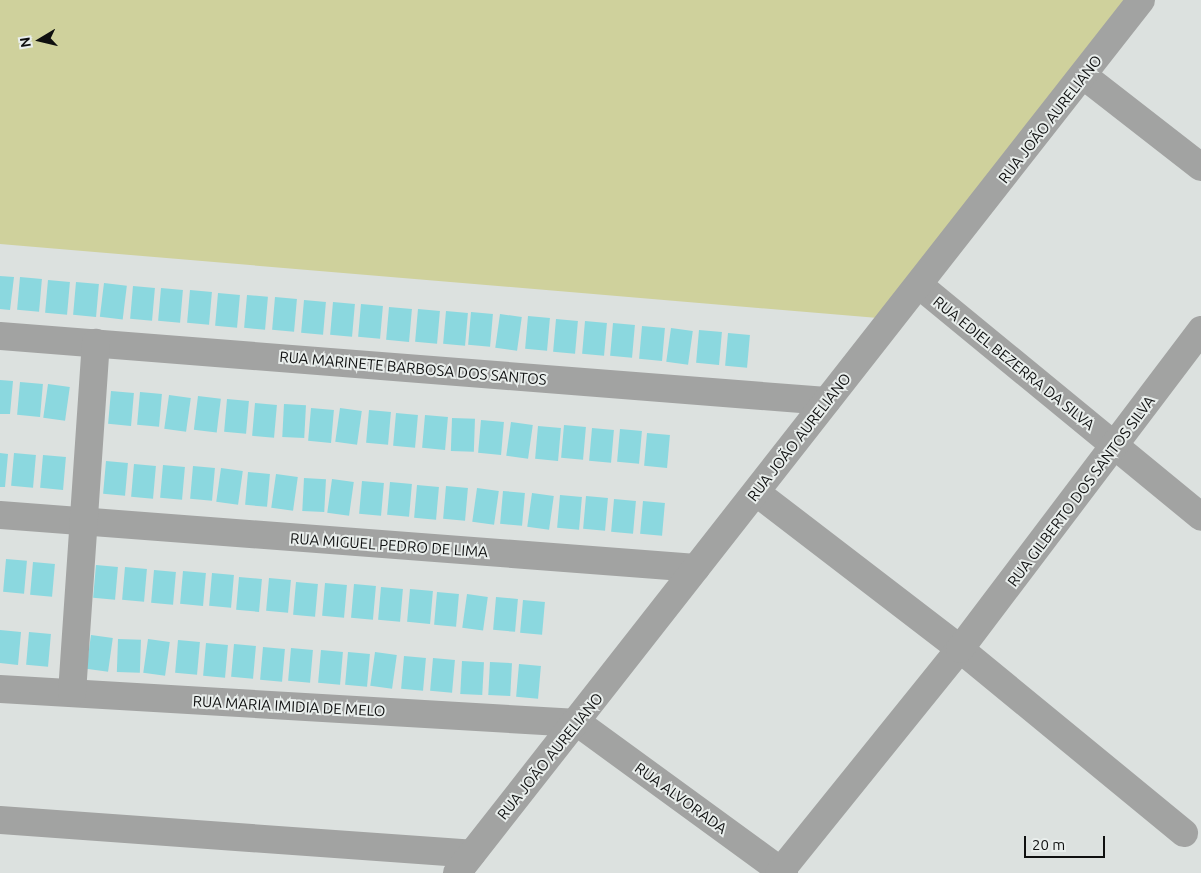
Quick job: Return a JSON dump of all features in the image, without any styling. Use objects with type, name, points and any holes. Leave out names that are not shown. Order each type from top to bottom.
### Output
[{"type":"street","name":"RUA JOÃO AURELIANO","points":[[464,864],[578,723],[826,401],[1084,76],[1141,0]]},
{"type":"street","points":[[1084,76],[1201,167]]},
{"type":"street","name":"RUA EDIEL BEZERRA DA SILVA","points":[[919,285],[1201,517]]},
{"type":"street","name":"RUA GILBERTO DOS SANTOS SILVA","points":[[781,872],[960,650],[1116,447],[1201,330]]},
{"type":"street","name":"RUA MARINETE BARBOSA DOS SANTOS","points":[[0,336],[826,401]]},
{"type":"street","points":[[72,693],[82,522],[96,343]]},
{"type":"street","points":[[757,493],[960,650],[1184,833]]},
{"type":"street","name":"RUA MIGUEL PEDRO DE LIMA","points":[[0,515],[696,568]]},
{"type":"street","name":"RUA MARIA IMIDIA DE MELO","points":[[0,689],[578,723]]},
{"type":"street","name":"RUA ALVORADA","points":[[578,723],[781,872]]},
{"type":"street","points":[[0,820],[464,864]]},
{"type":"green space","points":[[0,0],[1124,0],[878,318],[0,244]]},
{"type":"building","points":[[0,276],[14,277],[10,310],[0,309]]},
{"type":"building","points":[[20,277],[42,279],[39,312],[17,310]]},
{"type":"building","points":[[48,280],[70,282],[67,315],[45,313]]},
{"type":"building","points":[[76,282],[99,284],[96,317],[73,315]]},
{"type":"building","points":[[104,283],[127,286],[123,320],[100,317]]},
{"type":"building","points":[[133,286],[155,288],[152,321],[130,319]]},
{"type":"building","points":[[161,288],[183,290],[180,323],[158,321]]},
{"type":"building","points":[[190,290],[212,292],[209,325],[187,323]]},
{"type":"building","points":[[218,293],[240,295],[237,328],[215,326]]},
{"type":"building","points":[[247,295],[268,297],[265,330],[244,328]]},
{"type":"building","points":[[275,297],[297,299],[294,332],[272,330]]},
{"type":"building","points":[[304,300],[326,302],[323,335],[301,333]]},
{"type":"building","points":[[333,302],[355,304],[352,337],[330,335]]},
{"type":"building","points":[[361,304],[383,306],[380,339],[358,337]]},
{"type":"building","points":[[389,307],[412,309],[409,342],[386,340]]},
{"type":"building","points":[[418,309],[440,311],[437,344],[415,342]]},
{"type":"building","points":[[446,311],[468,313],[465,346],[443,344]]},
{"type":"building","points":[[471,312],[493,314],[490,347],[468,345]]},
{"type":"building","points":[[500,314],[522,317],[517,351],[495,348]]},
{"type":"building","points":[[528,316],[550,318],[547,351],[525,349]]},
{"type":"building","points":[[556,319],[578,321],[575,354],[553,352]]},
{"type":"building","points":[[585,321],[607,323],[604,356],[582,354]]},
{"type":"building","points":[[613,323],[635,325],[632,358],[610,356]]},
{"type":"building","points":[[642,326],[665,328],[662,361],[639,359]]},
{"type":"building","points":[[671,328],[693,331],[688,365],[666,362]]},
{"type":"building","points":[[699,330],[722,332],[719,365],[696,363]]},
{"type":"building","points":[[728,333],[750,335],[747,368],[725,366]]},
{"type":"building","points":[[0,380],[13,381],[10,414],[0,414]]},
{"type":"building","points":[[20,382],[43,384],[40,417],[17,415]]},
{"type":"building","points":[[48,384],[70,387],[65,421],[43,418]]},
{"type":"building","points":[[111,391],[134,393],[131,426],[108,424]]},
{"type":"building","points":[[140,392],[162,394],[159,427],[137,425]]},
{"type":"building","points":[[169,395],[191,398],[186,432],[164,429]]},
{"type":"building","points":[[198,396],[221,399],[217,433],[194,430]]},
{"type":"building","points":[[227,399],[249,401],[246,434],[224,432]]},
{"type":"building","points":[[255,403],[277,405],[274,438],[252,436]]},
{"type":"building","points":[[284,404],[306,405],[304,438],[282,437]]},
{"type":"building","points":[[311,408],[334,410],[331,443],[308,441]]},
{"type":"building","points":[[340,408],[362,411],[357,445],[335,442]]},
{"type":"building","points":[[369,410],[391,412],[388,445],[366,443]]},
{"type":"building","points":[[396,413],[418,415],[415,448],[393,446]]},
{"type":"building","points":[[425,415],[448,417],[445,450],[422,448]]},
{"type":"building","points":[[452,418],[475,419],[474,452],[451,451]]},
{"type":"building","points":[[481,420],[504,422],[501,455],[478,453]]},
{"type":"building","points":[[511,422],[533,425],[528,459],[506,456]]},
{"type":"building","points":[[564,425],[586,427],[583,460],[561,458]]},
{"type":"building","points":[[538,426],[561,428],[558,461],[535,459]]},
{"type":"building","points":[[592,428],[614,430],[611,463],[589,461]]},
{"type":"building","points":[[620,429],[642,431],[639,464],[617,462]]},
{"type":"building","points":[[647,433],[670,435],[667,468],[644,466]]},
{"type":"building","points":[[0,453],[8,454],[5,487],[0,487]]},
{"type":"building","points":[[14,453],[36,455],[33,488],[11,486]]},
{"type":"building","points":[[43,455],[66,457],[63,490],[40,488]]},
{"type":"building","points":[[106,461],[128,463],[125,496],[103,494]]},
{"type":"building","points":[[134,464],[156,466],[153,499],[131,497]]},
{"type":"building","points":[[163,465],[185,467],[182,500],[160,498]]},
{"type":"building","points":[[193,466],[215,468],[212,501],[190,499]]},
{"type":"building","points":[[221,468],[243,471],[238,505],[216,502]]},
{"type":"building","points":[[248,472],[270,474],[267,507],[245,505]]},
{"type":"building","points":[[276,474],[298,477],[293,511],[271,508]]},
{"type":"building","points":[[304,478],[326,479],[324,512],[302,511]]},
{"type":"building","points":[[332,479],[354,482],[349,516],[327,513]]},
{"type":"building","points":[[362,481],[384,483],[381,516],[359,514]]},
{"type":"building","points":[[390,482],[412,484],[409,517],[387,515]]},
{"type":"building","points":[[417,485],[439,487],[436,520],[414,518]]},
{"type":"building","points":[[446,486],[468,488],[465,521],[443,519]]},
{"type":"building","points":[[477,488],[499,491],[494,525],[472,522]]},
{"type":"building","points":[[503,491],[525,493],[522,526],[500,524]]},
{"type":"building","points":[[532,493],[554,496],[549,530],[527,527]]},
{"type":"building","points":[[560,495],[582,497],[579,530],[557,528]]},
{"type":"building","points":[[586,496],[608,498],[605,531],[583,529]]},
{"type":"building","points":[[614,499],[636,501],[633,534],[611,532]]},
{"type":"building","points":[[643,501],[665,503],[662,536],[640,534]]},
{"type":"building","points":[[6,559],[27,561],[24,594],[3,592]]},
{"type":"building","points":[[33,562],[55,564],[52,597],[30,595]]},
{"type":"building","points":[[96,565],[118,567],[115,600],[93,598]]},
{"type":"building","points":[[125,567],[147,569],[144,602],[122,600]]},
{"type":"building","points":[[154,570],[176,572],[173,605],[151,603]]},
{"type":"building","points":[[183,571],[206,573],[203,606],[180,604]]},
{"type":"building","points":[[212,573],[234,575],[231,608],[209,606]]},
{"type":"building","points":[[239,577],[262,579],[259,612],[236,610]]},
{"type":"building","points":[[269,578],[291,580],[288,613],[266,611]]},
{"type":"building","points":[[296,582],[318,584],[315,617],[293,615]]},
{"type":"building","points":[[325,583],[347,585],[344,618],[322,616]]},
{"type":"building","points":[[354,584],[376,586],[373,620],[351,618]]},
{"type":"building","points":[[381,587],[403,589],[400,622],[378,620]]},
{"type":"building","points":[[410,589],[433,591],[430,624],[407,622]]},
{"type":"building","points":[[437,592],[459,594],[456,627],[434,625]]},
{"type":"building","points":[[467,594],[488,597],[483,631],[462,628]]},
{"type":"building","points":[[496,597],[518,599],[515,632],[493,630]]},
{"type":"building","points":[[523,600],[545,602],[542,635],[520,633]]},
{"type":"building","points":[[0,630],[21,632],[18,665],[0,663]]},
{"type":"building","points":[[29,632],[51,634],[48,667],[26,665]]},
{"type":"building","points":[[91,635],[113,638],[108,672],[86,669]]},
{"type":"building","points":[[118,639],[141,640],[140,673],[117,672]]},
{"type":"building","points":[[148,639],[170,642],[165,676],[143,673]]},
{"type":"building","points":[[178,640],[200,642],[197,675],[175,673]]},
{"type":"building","points":[[206,643],[228,645],[225,678],[203,676]]},
{"type":"building","points":[[234,644],[256,646],[253,679],[231,677]]},
{"type":"building","points":[[263,647],[285,649],[282,682],[260,680]]},
{"type":"building","points":[[291,648],[313,650],[310,683],[288,681]]},
{"type":"building","points":[[321,650],[343,652],[340,685],[318,683]]},
{"type":"building","points":[[348,652],[370,654],[367,687],[345,685]]},
{"type":"building","points":[[375,652],[397,655],[392,689],[370,686]]},
{"type":"building","points":[[404,656],[426,658],[423,691],[401,689]]},
{"type":"building","points":[[433,658],[455,660],[452,693],[430,691]]},
{"type":"building","points":[[462,661],[484,662],[482,695],[460,694]]},
{"type":"building","points":[[490,662],[512,663],[510,696],[488,695]]},
{"type":"building","points":[[519,664],[541,666],[538,699],[516,697]]}]
